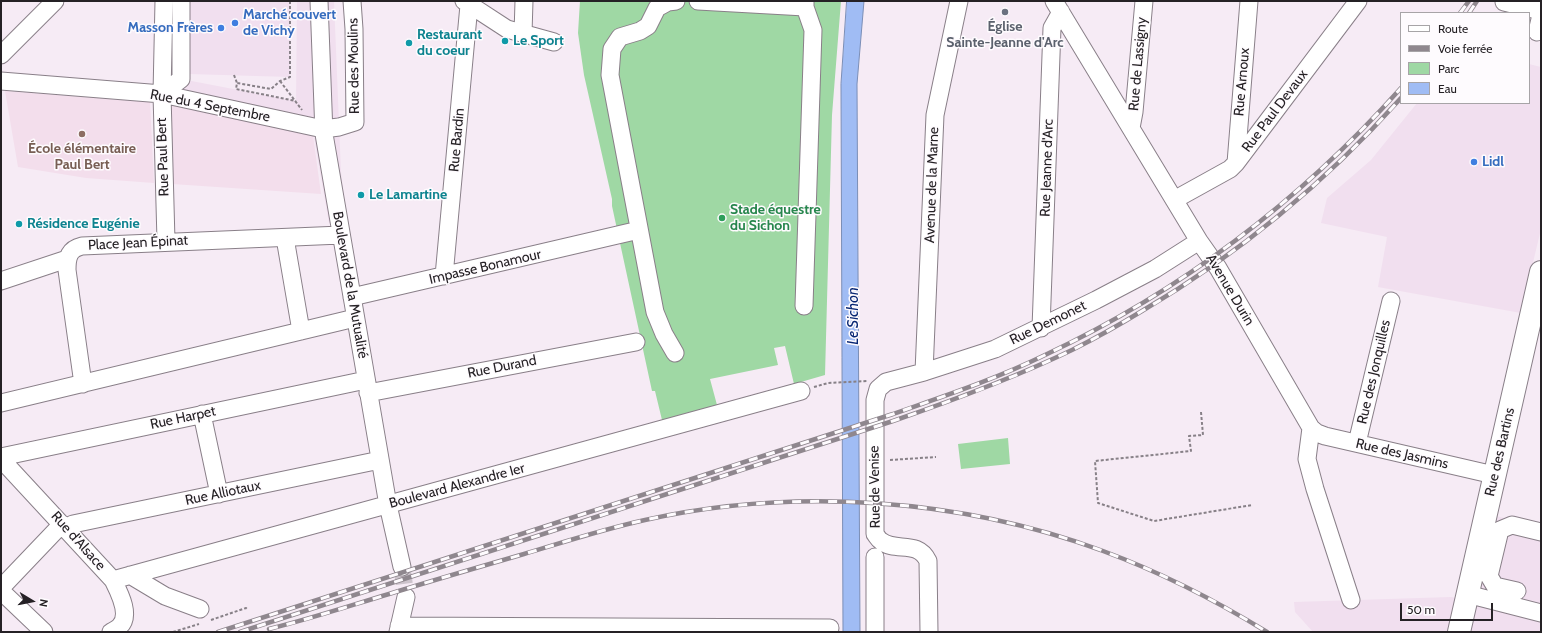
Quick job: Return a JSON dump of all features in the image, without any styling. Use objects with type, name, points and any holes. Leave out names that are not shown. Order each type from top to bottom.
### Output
[{"type":"main road","name":"Rue des Bartins","points":[[1459,632],[1541,272]]},
{"type":"street","points":[[1,55],[55,1]]},
{"type":"street","name":"Rue Paul Bert","points":[[164,1],[162,94],[166,241]]},
{"type":"street","points":[[162,94],[181,79],[181,1]]},
{"type":"street","name":"Boulevard de la Mutualité","points":[[318,1],[323,129],[388,505],[402,567]]},
{"type":"street","name":"Rue des Moulins","points":[[323,129],[339,127],[355,122],[354,29],[352,1]]},
{"type":"street","points":[[524,1],[524,34]]},
{"type":"street","points":[[675,353],[664,334],[655,312],[610,74],[612,49],[620,37],[640,31],[648,26],[657,8],[668,2],[676,1]]},
{"type":"street","points":[[698,1],[805,4],[813,30],[804,306]]},
{"type":"street","name":"Avenue de la Marne","points":[[924,372],[935,115],[959,1]]},
{"type":"street","name":"Rue de Lassigny","points":[[1131,128],[1134,112],[1144,1]]},
{"type":"street","name":"Rue Arnoux","points":[[1236,163],[1249,1]]},
{"type":"street","name":"Rue Paul Devaux","points":[[1174,200],[1230,169],[1236,163],[1358,1]]},
{"type":"street","points":[[1504,2],[1541,12]]},
{"type":"street","points":[[466,3],[507,29],[554,42]]},
{"type":"street","name":"Rue Bardin","points":[[444,276],[466,3]]},
{"type":"street","name":"Avenue Durin","points":[[1058,6],[1199,241],[1218,268],[1311,428]]},
{"type":"street","name":"Rue Jeanne d'Arc","points":[[1040,328],[1052,28],[1058,6]]},
{"type":"street","points":[[1537,32],[1541,15]]},
{"type":"street","name":"Rue du 4 Septembre","points":[[1,81],[162,94],[323,129]]},
{"type":"street","name":"Impasse Bonamour","points":[[352,297],[639,230]]},
{"type":"street","name":"Place Jean Épinat","points":[[67,259],[76,247],[82,246],[166,241],[341,235]]},
{"type":"street","points":[[284,238],[301,332]]},
{"type":"street","name":"Rue Demonet","points":[[878,382],[924,372],[995,348],[1040,328],[1155,269],[1199,241]]},
{"type":"street","points":[[1,281],[67,259],[67,270],[83,384]]},
{"type":"street","name":"Rue des Jonquilles","points":[[1357,443],[1391,301]]},
{"type":"street","points":[[1,403],[356,318]]},
{"type":"street","name":"Rue Durand","points":[[367,386],[636,342]]},
{"type":"street","name":"Rue de Venise","points":[[878,382],[875,400],[875,534],[880,541],[886,544],[919,550],[925,555],[928,561],[929,632]]},
{"type":"street","name":"Rue Harpet","points":[[1,458],[202,414],[367,386]]},
{"type":"street","name":"Boulevard Alexandre Ier","points":[[113,580],[801,391]]},
{"type":"street","points":[[202,414],[219,494]]},
{"type":"street","points":[[1311,428],[1307,459],[1317,496],[1351,600]]},
{"type":"street","name":"Rue des Jasmins","points":[[1311,428],[1317,433],[1325,436],[1494,475]]},
{"type":"street","name":"Rue d'Alsace","points":[[1,458],[113,580],[119,591],[124,606],[124,617],[120,627],[111,632]]},
{"type":"street","name":"Rue Alliotaux","points":[[64,526],[380,460]]},
{"type":"street","points":[[1517,591],[1495,586],[1489,576],[1500,530],[1512,525],[1541,532]]},
{"type":"street","points":[[1,588],[64,526]]},
{"type":"street","points":[[875,557],[875,632]]},
{"type":"street","points":[[130,575],[165,596],[200,608]]},
{"type":"street","points":[[1,591],[44,632]]},
{"type":"street","points":[[1467,594],[1541,613]]},
{"type":"street","points":[[402,629],[654,630],[830,628]]},
{"type":"path","points":[[237,83],[271,90],[280,81],[290,77],[290,1]]},
{"type":"path","points":[[234,75],[237,83],[236,89],[296,101]]},
{"type":"path","points":[[280,81],[288,91]]},
{"type":"path","points":[[828,383],[878,382]]},
{"type":"path","points":[[1201,412],[1203,435],[1189,436],[1191,451],[1094,461],[1098,503],[1154,521],[1252,505]]},
{"type":"path","points":[[875,461],[936,457]]},
{"type":"shaded area","points":[[162,1],[180,1],[181,79],[296,101],[297,1],[334,1],[341,172],[347,223],[329,223],[313,132],[162,102]]},
{"type":"shaded area","name":"Marché couvert de Vichy","points":[[189,1],[290,1],[290,77],[189,74]]},
{"type":"shaded area","points":[[1530,64],[1541,67],[1541,229],[1521,313],[1378,287],[1387,237],[1321,223],[1327,198],[1371,160],[1416,104],[1530,104]]},
{"type":"shaded area","name":"École élémentaire Paul Bert","points":[[5,91],[150,102],[154,183],[86,178],[18,167]]},
{"type":"shaded area","points":[[169,105],[313,135],[321,194],[172,184]]},
{"type":"shaded area","points":[[1496,516],[1541,527],[1541,632],[1313,632],[1295,612],[1294,602],[1451,597],[1476,602]]},
{"type":"green space","name":"Stade équestre du Sichon","points":[[580,1],[841,1],[832,115],[825,375],[794,384],[785,346],[774,348],[778,365],[710,379],[717,405],[662,420],[655,391],[652,391],[612,206],[612,199],[584,75],[578,33]]},
{"type":"green space","points":[[1008,438],[1010,464],[961,469],[958,444]]},
{"type":"water","name":"Le Sichon","points":[[847,1],[864,1],[857,84],[860,632],[843,632],[841,84]]},
{"type":"tunnel","points":[[402,567],[406,597]]},
{"type":"railway","points":[[1461,12],[1469,1]]},
{"type":"railway","points":[[1470,12],[1477,1]]},
{"type":"railway","points":[[218,632],[893,414],[970,387],[1026,364],[1095,330],[1144,302],[1191,272],[1236,240],[1280,205],[1322,168],[1363,129],[1400,89]]},
{"type":"railway","points":[[240,632],[893,421],[984,388],[1072,350],[1178,289],[1247,241],[1280,215],[1343,159],[1400,99]]},
{"type":"railway","points":[[269,629],[314,617],[584,536],[645,520],[702,510],[759,503],[818,501],[876,503],[935,509],[992,519],[1048,533],[1103,551],[1166,577],[1267,632]]},
{"type":"place","name":"Église Sainte-Jeanne d'Arc","points":[[1005,12]]},
{"type":"place","name":"Marché couvert de Vichy","points":[[235,23]]},
{"type":"place","name":"Masson Frères","points":[[221,28]]},
{"type":"place","name":"Le Sport","points":[[505,41]]},
{"type":"place","name":"Restaurant du coeur","points":[[409,43]]},
{"type":"place","name":"École élémentaire Paul Bert","points":[[82,134]]},
{"type":"place","name":"Lidl","points":[[1474,162]]},
{"type":"place","name":"Le Lamartine","points":[[361,195]]},
{"type":"place","name":"Stade équestre du Sichon","points":[[722,218]]},
{"type":"place","name":"Résidence Eugénie","points":[[19,224]]}]
